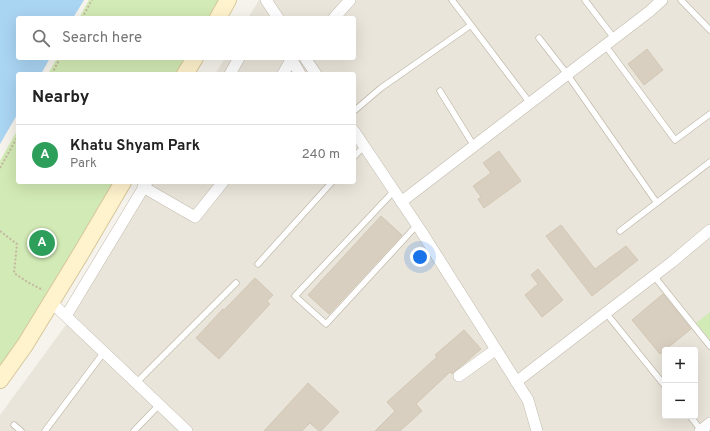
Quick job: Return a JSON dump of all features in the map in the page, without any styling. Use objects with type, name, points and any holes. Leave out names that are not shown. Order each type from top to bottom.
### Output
[{"type":"street","points":[[219,16],[228,0]]},
{"type":"street","points":[[266,0],[277,16]]},
{"type":"street","points":[[336,16],[350,0]]},
{"type":"street","points":[[402,202],[650,11],[662,0]]},
{"type":"street","points":[[186,72],[194,60]]},
{"type":"street","points":[[231,72],[238,60]]},
{"type":"street","points":[[284,72],[291,60]]},
{"type":"street","points":[[293,60],[299,72]]},
{"type":"street","points":[[301,72],[306,60]]},
{"type":"street","points":[[306,60],[315,72]]},
{"type":"street","points":[[356,134],[417,225],[528,400],[537,431]]},
{"type":"street","points":[[0,380],[25,345],[122,184]]},
{"type":"street","points":[[66,316],[145,185],[195,217],[221,184]]},
{"type":"street","points":[[516,382],[672,262],[710,230]]},
{"type":"street","points":[[53,299],[66,316],[187,431]]},
{"type":"street","points":[[459,376],[495,350]]},
{"type":"lane","points":[[452,0],[530,103]]},
{"type":"lane","points":[[585,0],[674,140],[710,114]]},
{"type":"lane","points":[[682,0],[710,30]]},
{"type":"lane","points":[[356,109],[381,88],[471,25]]},
{"type":"lane","points":[[539,38],[567,74],[657,203]]},
{"type":"lane","points":[[440,92],[474,146]]},
{"type":"lane","points":[[356,155],[364,146]]},
{"type":"lane","points":[[620,231],[710,162]]},
{"type":"lane","points":[[258,264],[330,184]]},
{"type":"lane","points":[[394,191],[295,296],[326,324],[417,225]]},
{"type":"lane","points":[[654,276],[710,346]]},
{"type":"lane","points":[[136,383],[236,284]]},
{"type":"lane","points":[[606,313],[663,383]]},
{"type":"lane","points":[[45,431],[104,352]]},
{"type":"lane","points":[[134,431],[159,405]]},
{"type":"lane","points":[[694,419],[704,428]]},
{"type":"lane","points":[[14,425],[21,431]]},
{"type":"path","points":[[83,16],[92,0]]},
{"type":"path","points":[[53,72],[59,60]]},
{"type":"path","points":[[0,168],[16,140]]},
{"type":"path","points":[[0,231],[17,244],[14,273],[53,299]]},
{"type":"shaded area","points":[[259,0],[710,0],[710,431],[0,431],[0,415],[76,311],[151,184],[356,184],[356,72],[216,72],[224,60],[356,60],[356,16],[249,16]]},
{"type":"green space","points":[[89,0],[224,0],[214,16],[80,16]]},
{"type":"green space","points":[[56,60],[189,60],[182,72],[49,72]]},
{"type":"green space","points":[[16,133],[16,184],[118,184],[0,372],[0,161]]},
{"type":"green space","points":[[710,312],[710,340],[696,323]]},
{"type":"water","points":[[0,0],[84,0],[74,16],[16,16],[16,60],[49,60],[42,72],[16,72],[16,116],[0,144]]},
{"type":"building","points":[[647,49],[663,70],[644,85],[628,64]]},
{"type":"building","points":[[499,151],[521,181],[484,208],[478,199],[481,197],[473,186],[491,173],[483,163]]},
{"type":"building","points":[[381,216],[402,235],[329,314],[308,295]]},
{"type":"building","points":[[561,225],[595,269],[626,246],[638,260],[592,296],[546,236]]},
{"type":"building","points":[[538,269],[563,300],[542,317],[525,295],[538,284],[531,275]]},
{"type":"building","points":[[255,278],[273,295],[267,301],[270,304],[219,359],[196,338]]},
{"type":"building","points":[[663,294],[691,329],[669,347],[662,347],[662,352],[660,354],[632,320]]},
{"type":"building","points":[[464,330],[481,349],[452,374],[450,372],[416,404],[422,411],[400,431],[375,431],[395,411],[387,402],[437,357],[435,355]]},
{"type":"building","points":[[308,383],[339,412],[321,431],[310,423],[302,431],[264,431]]},
{"type":"place","name":"Khatu Shyam Park","points":[[42,243]]}]
